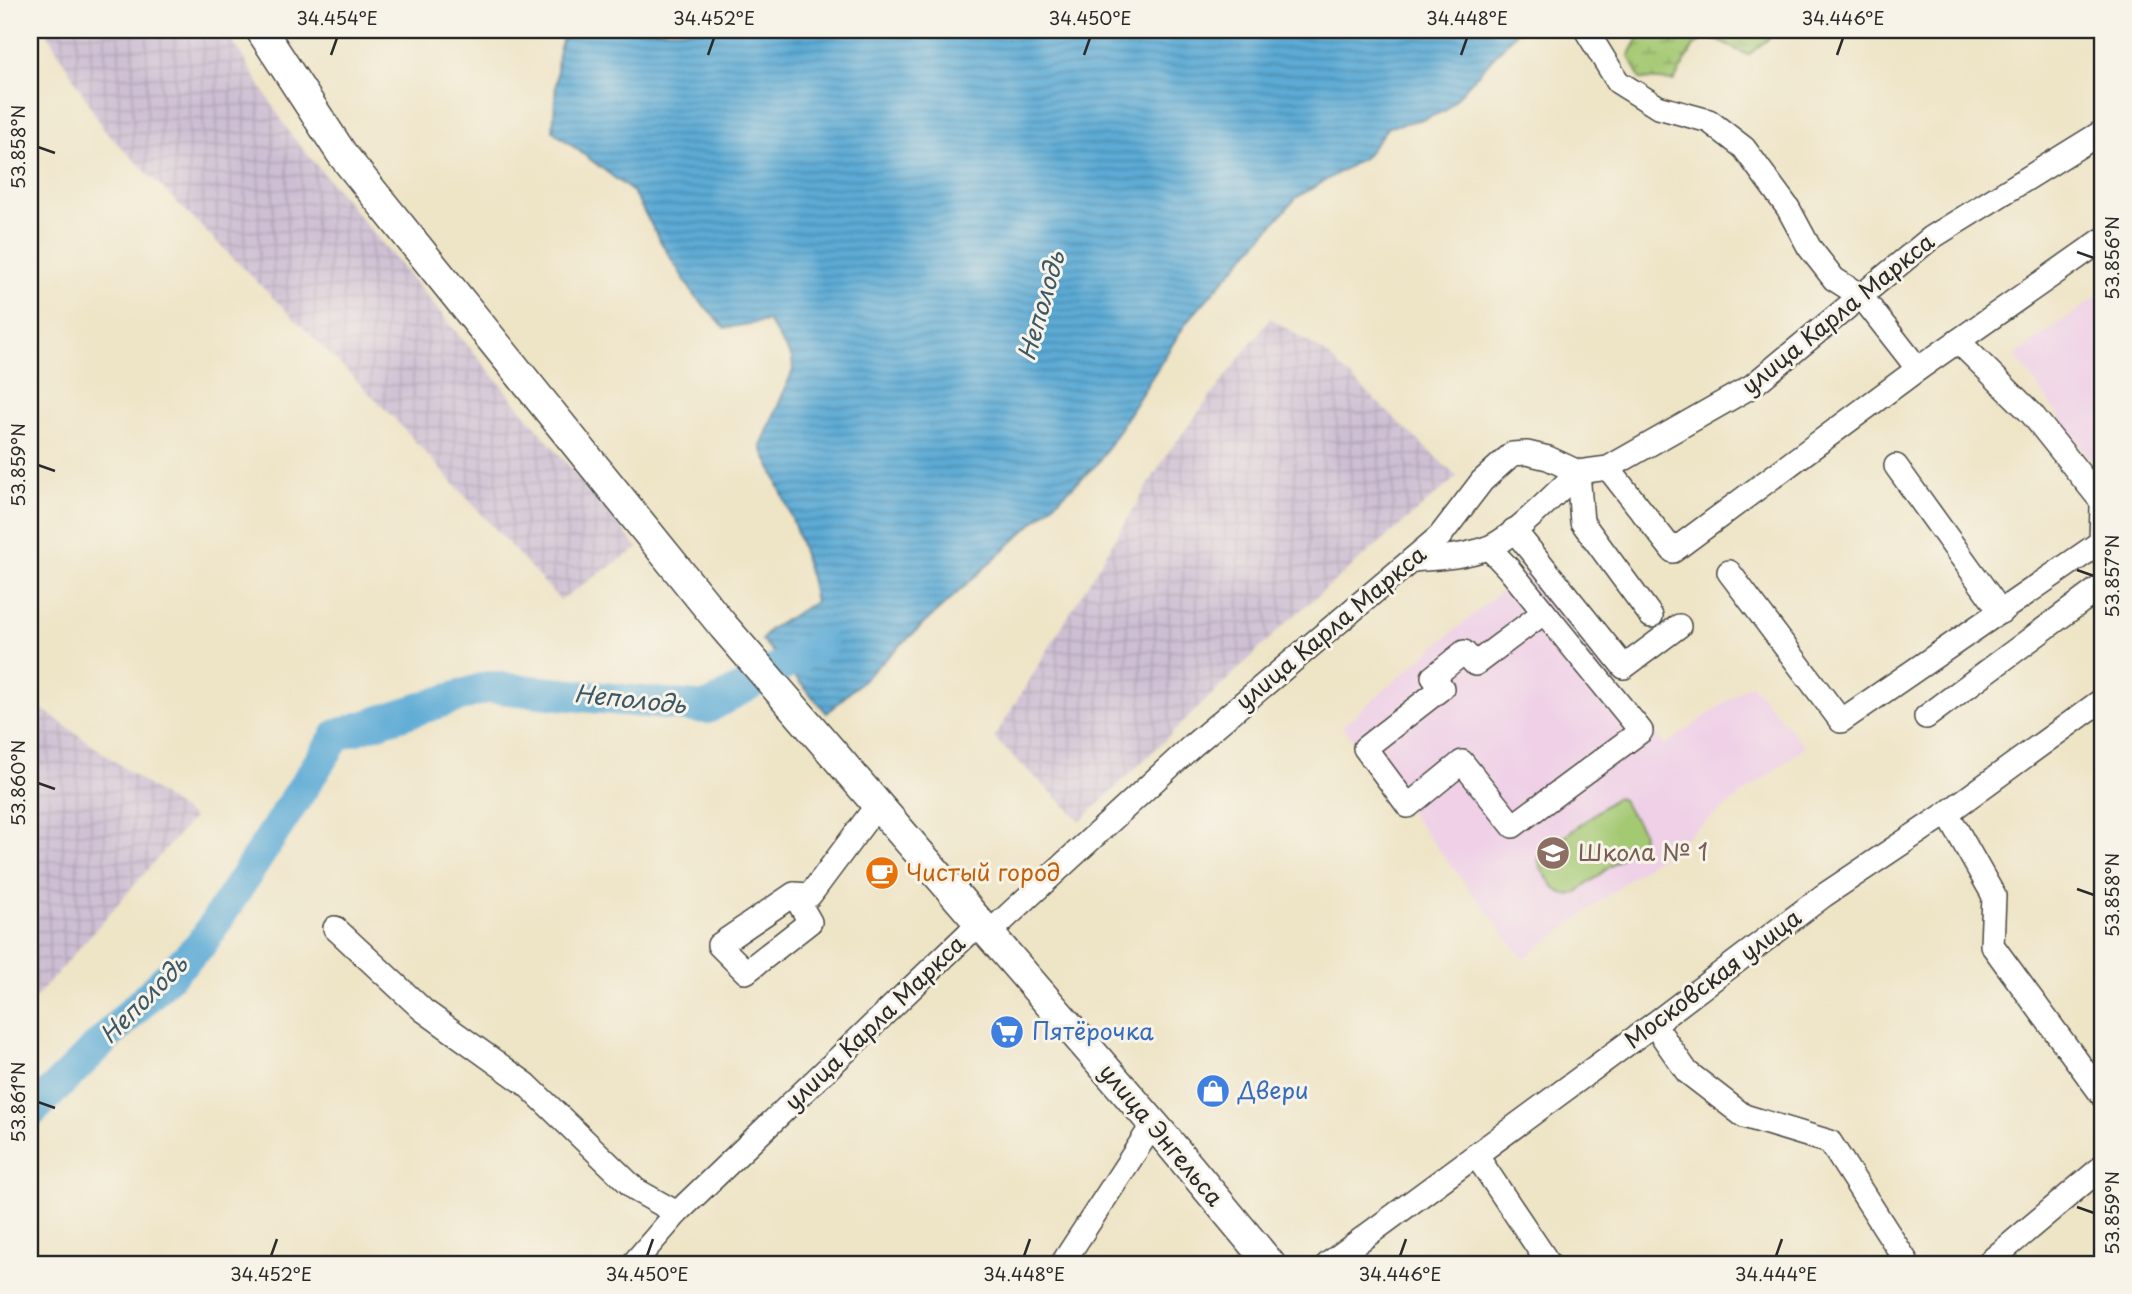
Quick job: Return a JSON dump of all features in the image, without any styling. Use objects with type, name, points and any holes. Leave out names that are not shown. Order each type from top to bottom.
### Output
[{"type":"main road","name":"улица Энгельса","points":[[261,30],[342,154],[724,627],[1162,1134],[1270,1264]]},
{"type":"street","points":[[1586,30],[1618,82],[1658,107],[1709,121],[1744,148],[1788,208],[1809,247],[1834,279],[1861,296],[1918,369]]},
{"type":"street","name":"улица Карла Маркса","points":[[633,1264],[677,1213],[971,931],[989,933],[1191,747],[1440,536],[1482,481],[1512,454],[1527,453],[1548,458],[1578,472],[1608,468],[1752,386],[1931,238],[2102,132]]},
{"type":"street","points":[[1608,468],[1673,551],[1918,369],[2102,240]]},
{"type":"street","points":[[1729,572],[1841,721],[2101,542],[2102,504],[2031,413],[1958,341]]},
{"type":"street","points":[[1896,466],[2001,611]]},
{"type":"street","points":[[1412,560],[1452,557],[1489,548],[1514,530],[1578,472]]},
{"type":"street","points":[[1578,472],[1582,522],[1651,616]]},
{"type":"street","points":[[1514,530],[1624,667],[1679,626]]},
{"type":"street","points":[[1489,548],[1508,568],[1641,732],[1513,826],[1462,762],[1408,806],[1365,748],[1442,688],[1433,677],[1464,652],[1475,664],[1543,613]]},
{"type":"street","points":[[1926,717],[2100,592],[2075,560]]},
{"type":"street","name":"Московская улица","points":[[1328,1264],[1823,896],[1947,813],[2102,700]]},
{"type":"street","points":[[794,894],[810,895],[872,813],[888,818]]},
{"type":"street","points":[[1947,813],[1994,896],[1992,945],[2102,1095]]},
{"type":"street","points":[[335,928],[423,1010],[526,1084],[636,1190],[677,1213]]},
{"type":"street","points":[[1654,1024],[1687,1072],[1744,1116],[1830,1142],[1908,1264]]},
{"type":"street","points":[[1062,1264],[1148,1132],[1162,1134]]},
{"type":"street","points":[[1476,1155],[1549,1264]]},
{"type":"street","points":[[1987,1264],[2102,1167]]},
{"type":"shaded area","points":[[45,30],[226,30],[291,135],[638,548],[560,600],[391,415],[105,131]]},
{"type":"shaded area","points":[[2102,293],[2102,476],[2015,355]]},
{"type":"shaded area","points":[[1270,318],[1325,353],[1457,477],[1288,621],[1081,821],[994,738],[1167,454]]},
{"type":"shaded area","name":"Школа № 1","points":[[1523,572],[1665,745],[1751,684],[1805,747],[1524,959],[1342,726]]},
{"type":"shaded area","points":[[30,700],[193,818],[30,1004]]},
{"type":"green space","points":[[1643,30],[1772,30],[1772,36],[1748,55],[1707,36],[1694,46],[1674,81],[1640,79],[1629,56]]},
{"type":"green space","points":[[1615,798],[1621,799],[1642,830],[1640,843],[1576,893],[1567,895],[1560,892],[1547,878],[1538,857]]},
{"type":"water","points":[[565,30],[1518,30],[1445,111],[1388,127],[1365,157],[1296,198],[1186,323],[1097,464],[827,713],[762,640],[770,629],[815,602],[806,561],[793,522],[761,446],[793,370],[792,358],[768,321],[725,328],[694,295],[633,192],[553,131],[558,54]]},
{"type":"waterway","name":"Неполодь","points":[[30,1113],[202,943],[337,735],[488,687],[707,708],[821,644]]},
{"type":"place","name":"Школа № 1","points":[[1553,853]]},
{"type":"place","name":"Чистый город","points":[[882,873]]},
{"type":"place","name":"Пятёрочка","points":[[1007,1032]]},
{"type":"place","name":"Двери","points":[[1213,1091]]}]
